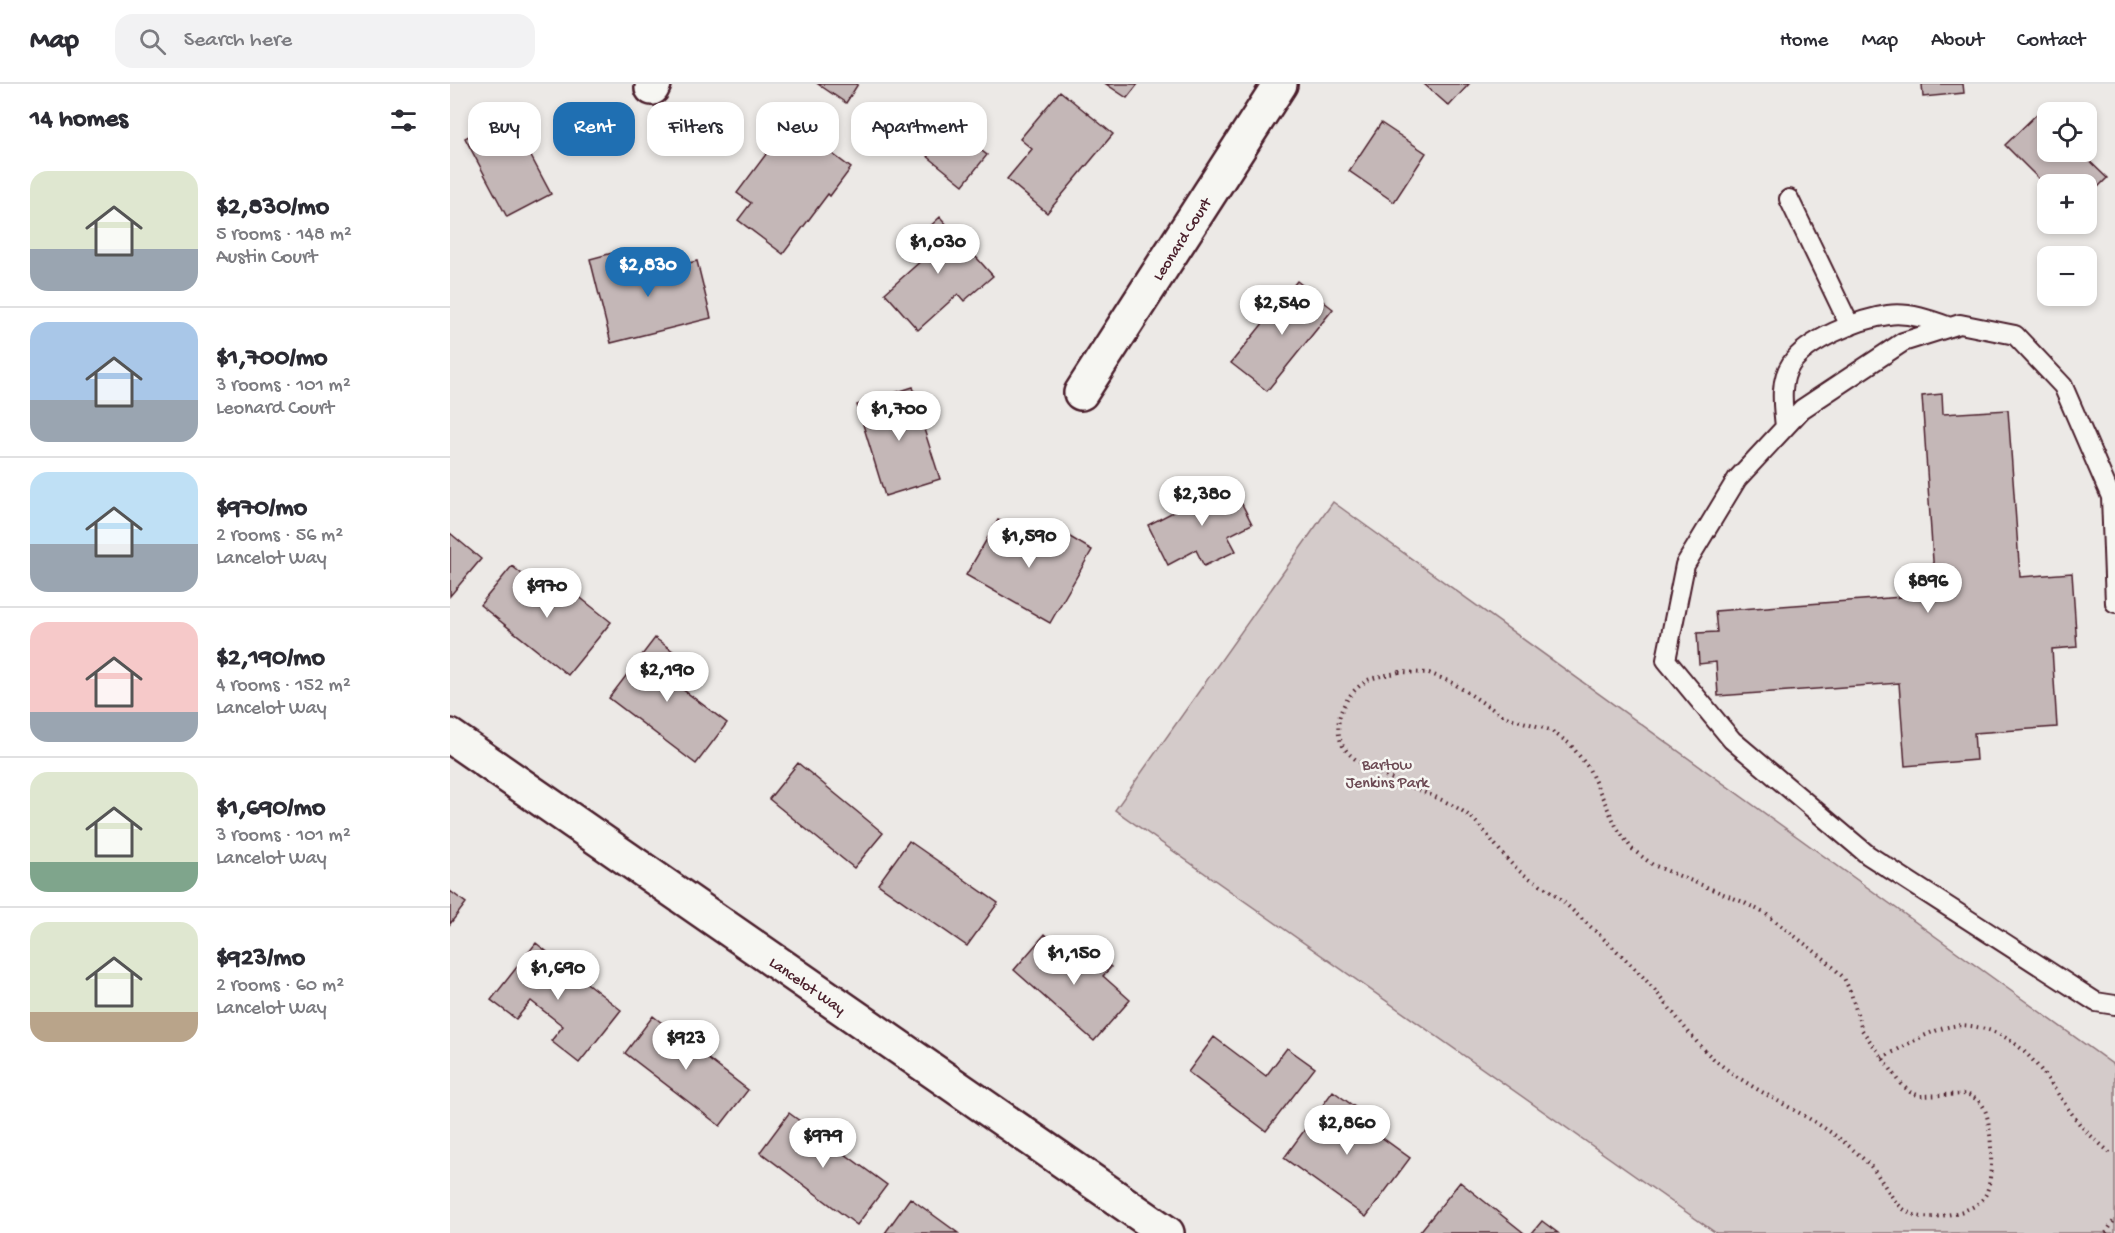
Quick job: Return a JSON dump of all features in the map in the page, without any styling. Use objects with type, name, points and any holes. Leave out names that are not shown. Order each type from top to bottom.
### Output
[{"type":"street","name":"Leonard Court","points":[[1081,393],[1280,84]]},
{"type":"street","name":"Lancelot Way","points":[[450,736],[1167,1233]]},
{"type":"lane","points":[[1789,199],[1850,326]]},
{"type":"lane","points":[[1785,427],[1782,392],[1790,365],[1808,346],[1850,326],[1888,315],[1922,317],[1950,327]]},
{"type":"lane","points":[[2115,603],[2113,497],[2063,386],[2015,335],[1960,324],[1903,342],[1802,409],[1737,479],[1685,565],[1666,660],[1732,740],[1868,855],[2096,1002],[2115,1005]]},
{"type":"path","points":[[1399,672],[1429,673],[1452,683],[1503,716],[1550,730],[1570,744],[1588,767],[1617,828],[1632,849],[1653,865],[1743,902],[1766,914],[1844,978],[1862,1030],[1882,1058],[1910,1092],[1920,1096],[1966,1094],[1973,1096],[1982,1104],[1989,1123],[1990,1177],[1986,1194],[1978,1203],[1965,1211],[1930,1218],[1916,1216],[1905,1210],[1894,1201],[1875,1171],[1851,1148],[1833,1134],[1722,1066],[1707,1053],[1640,974],[1554,893],[1517,870],[1474,819],[1450,803],[1424,790],[1390,779],[1355,759],[1341,743],[1339,717],[1349,695],[1369,680],[1399,672]]},
{"type":"path","points":[[1882,1058],[1934,1032],[1954,1026],[1971,1026],[1991,1030],[2011,1040],[2027,1054],[2047,1076],[2079,1124],[2111,1154]]},
{"type":"path","points":[[2106,1233],[2115,1219]]},
{"type":"green space","name":"Bartow Jenkins Park","points":[[1333,502],[2115,1066],[2115,1233],[1716,1233],[1115,810]]},
{"type":"building","points":[[818,84],[858,84],[846,103]]},
{"type":"building","points":[[1106,84],[1138,84],[1127,98]]},
{"type":"building","points":[[1424,84],[1469,84],[1449,106]]},
{"type":"building","points":[[1922,84],[1963,84],[1964,93],[1923,97]]},
{"type":"building","points":[[1060,91],[1113,134],[1047,213],[1007,179],[1032,149],[1020,139]]},
{"type":"building","points":[[2037,114],[2037,162],[2090,162],[2107,178],[2097,188],[2097,174],[2037,174],[2037,177],[2005,145]]},
{"type":"building","points":[[1381,123],[1426,153],[1394,202],[1349,171]]},
{"type":"building","points":[[475,156],[531,156],[551,194],[507,217]]},
{"type":"building","points":[[765,156],[835,156],[851,168],[830,196],[828,194],[783,254],[738,220],[751,203],[737,193]]},
{"type":"building","points":[[927,156],[986,156],[963,185]]},
{"type":"building","points":[[940,217],[993,276],[964,301],[958,294],[918,330],[885,293],[923,259],[910,245]]},
{"type":"building","points":[[620,251],[627,279],[697,261],[711,318],[611,343],[590,259]]},
{"type":"building","points":[[1297,281],[1333,309],[1267,391],[1231,363]]},
{"type":"building","points":[[913,387],[940,479],[885,496],[857,405]]},
{"type":"building","points":[[1942,394],[1943,414],[2008,410],[2020,577],[2072,573],[2077,647],[2052,649],[2057,727],[1974,733],[1976,760],[1905,766],[1899,683],[1718,696],[1716,662],[1699,664],[1697,633],[1717,632],[1715,611],[1902,597],[1900,578],[1934,576],[1922,396]]},
{"type":"building","points":[[1231,482],[1252,524],[1228,536],[1236,551],[1204,566],[1196,550],[1168,565],[1148,525]]},
{"type":"building","points":[[998,520],[1050,549],[1060,531],[1092,550],[1050,623],[966,575]]},
{"type":"building","points":[[450,533],[481,559],[450,596]]},
{"type":"building","points":[[512,566],[552,598],[563,584],[611,622],[568,675],[480,605]]},
{"type":"building","points":[[655,638],[688,662],[673,682],[727,723],[696,764],[609,698]]},
{"type":"building","points":[[798,763],[883,833],[854,868],[769,799]]},
{"type":"building","points":[[909,841],[998,903],[967,946],[878,884]]},
{"type":"building","points":[[450,891],[466,903],[450,924]]},
{"type":"building","points":[[1045,934],[1079,964],[1091,949],[1111,967],[1103,976],[1130,1000],[1094,1041],[1014,970]]},
{"type":"building","points":[[536,943],[621,1010],[579,1063],[551,1041],[563,1026],[531,1001],[516,1019],[491,1000]]},
{"type":"building","points":[[653,1016],[748,1090],[720,1126],[625,1053]]},
{"type":"building","points":[[1214,1037],[1266,1076],[1287,1048],[1315,1068],[1266,1131],[1188,1072]]},
{"type":"building","points":[[1333,1091],[1356,1108],[1351,1115],[1410,1158],[1366,1217],[1284,1158]]},
{"type":"building","points":[[789,1113],[887,1185],[857,1225],[760,1152]]},
{"type":"building","points":[[1460,1182],[1524,1233],[1419,1233]]},
{"type":"building","points":[[910,1198],[958,1233],[885,1233]]},
{"type":"building","points":[[1542,1221],[1558,1233],[1532,1233]]}]
